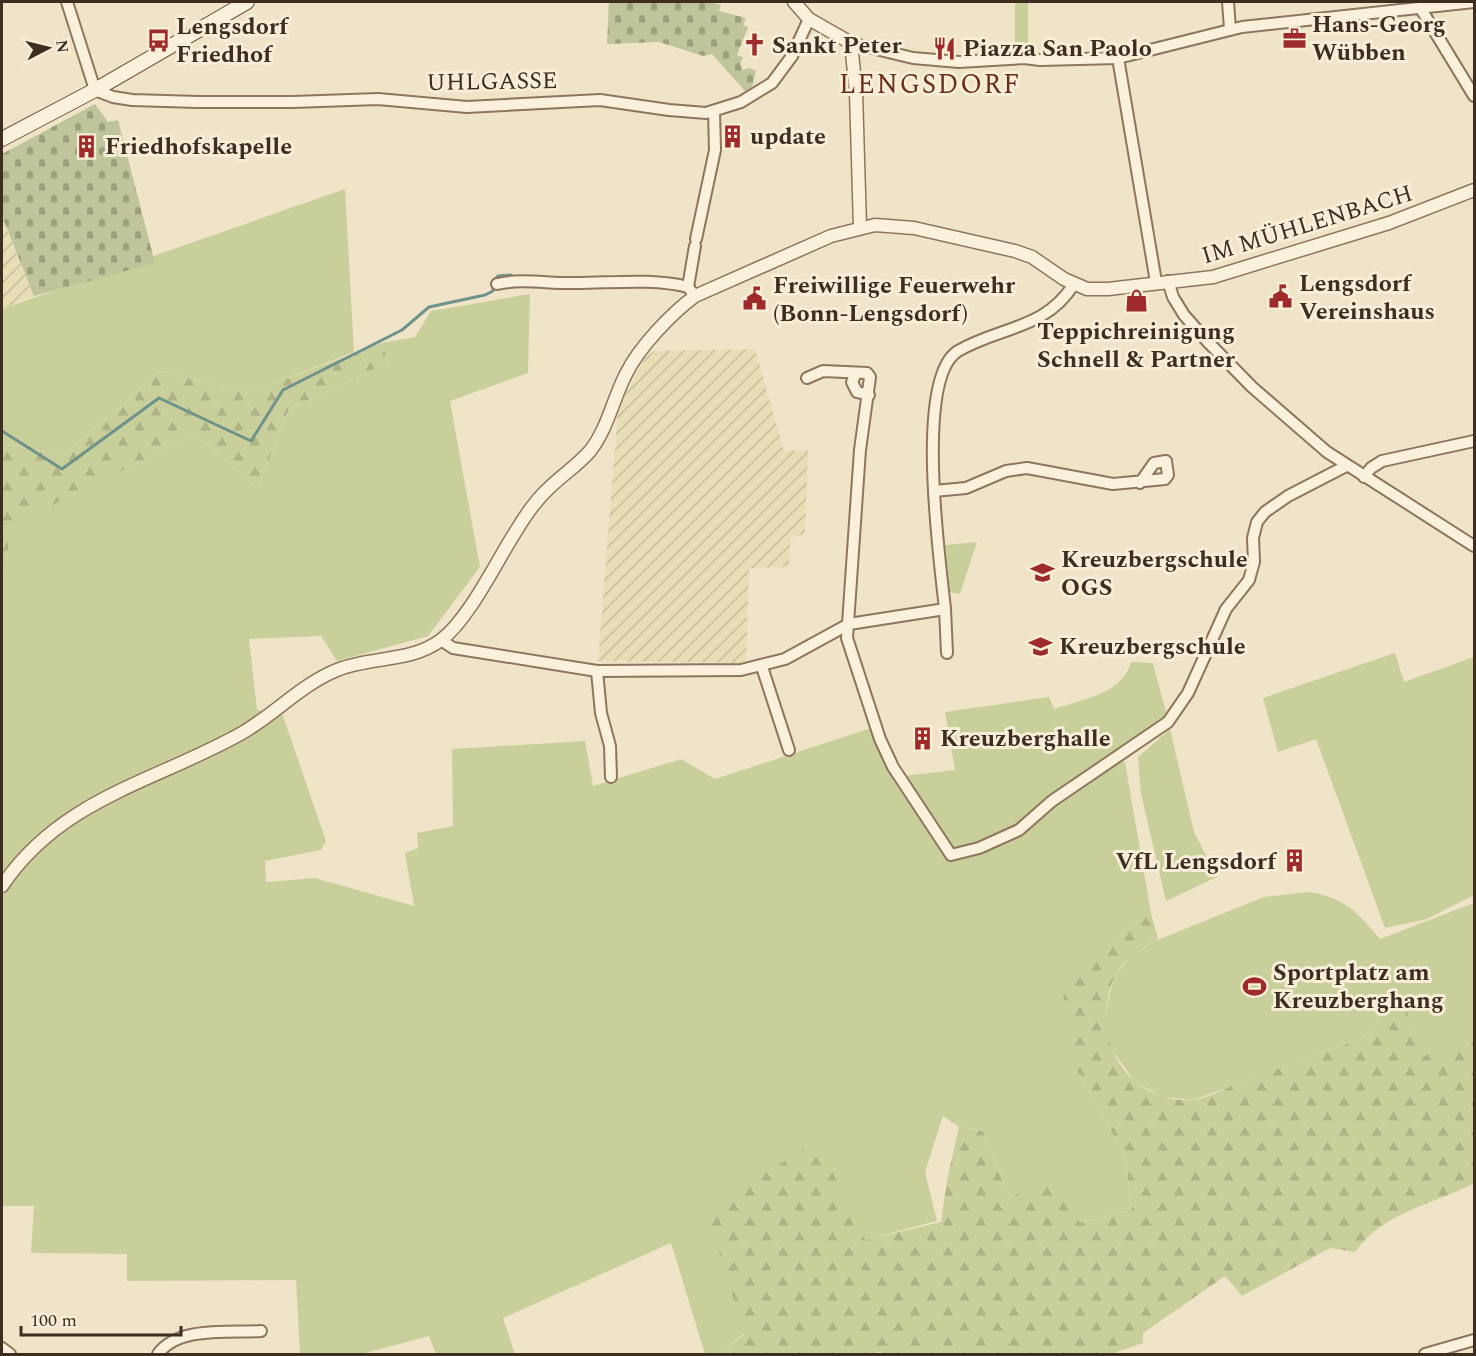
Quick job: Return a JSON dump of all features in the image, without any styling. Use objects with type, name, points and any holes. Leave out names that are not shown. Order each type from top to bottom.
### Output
[{"type":"main road","points":[[2,139],[95,90],[247,2]]},
{"type":"street","points":[[68,2],[95,90]]},
{"type":"street","points":[[794,2],[809,19],[851,43],[913,58],[959,62],[1024,58],[1040,60],[1118,58],[1230,29],[1402,6],[1421,9],[1474,2]]},
{"type":"street","points":[[1228,2],[1230,29]]},
{"type":"street","points":[[1421,9],[1474,96]]},
{"type":"street","name":"UHLGASSE","points":[[95,90],[113,97],[157,101],[293,102],[378,99],[467,107],[600,100],[690,113],[714,112],[753,96],[772,83],[792,56],[809,19]]},
{"type":"street","points":[[851,43],[856,92],[860,227]]},
{"type":"street","points":[[1118,58],[1162,281],[1184,315],[1252,387],[1346,466],[1474,546]]},
{"type":"street","points":[[497,284],[512,281],[574,284],[642,281],[692,292],[695,242],[715,150],[714,112]]},
{"type":"street","name":"IM MÜHLENBACH","points":[[441,640],[459,621],[535,503],[589,451],[603,430],[625,376],[636,357],[692,292],[831,236],[860,227],[896,225],[1015,251],[1043,262],[1074,284],[1087,289],[1108,289],[1162,281],[1213,277],[1389,223],[1474,190]]},
{"type":"street","points":[[947,653],[934,491],[933,427],[945,366],[950,358],[981,341],[1049,313],[1065,298],[1074,284]]},
{"type":"street","points":[[807,378],[823,371],[867,373],[870,377],[860,450],[847,638],[880,739],[892,767],[951,855],[979,848],[1019,830],[1052,801],[1168,722],[1188,693],[1226,609],[1243,589],[1252,572],[1254,528],[1260,516],[1288,496],[1346,466]]},
{"type":"street","points":[[1364,477],[1382,461],[1474,441]]},
{"type":"street","points":[[934,491],[966,488],[1006,471],[1027,468],[1113,484],[1140,483]]},
{"type":"street","points":[[2,886],[30,849],[66,819],[94,801],[243,732],[334,671],[360,663],[414,654],[441,640],[453,648],[597,672],[741,670],[762,667],[785,659],[849,624],[945,609]]},
{"type":"street","points":[[762,667],[789,750]]},
{"type":"street","points":[[597,672],[601,713],[611,757],[610,777]]},
{"type":"street","points":[[158,1354],[171,1341],[187,1336],[261,1331]]},
{"type":"street","points":[[1425,1354],[1474,1340]]},
{"type":"street","points":[[2,1348],[10,1354]]},
{"type":"shaded area","points":[[2,216],[34,296],[2,309]]},
{"type":"shaded area","points":[[755,349],[784,451],[808,450],[805,534],[790,538],[789,567],[749,568],[746,663],[598,661],[618,409],[645,358],[654,351]]},
{"type":"green space","points":[[609,2],[710,2],[721,5],[719,11],[746,18],[743,25],[748,27],[737,55],[743,57],[740,64],[743,70],[750,68],[756,71],[752,87],[745,91],[712,54],[703,56],[659,42],[607,44]]},
{"type":"green space","points":[[1015,2],[1028,2],[1028,49],[1015,50]]},
{"type":"green space","points":[[95,104],[108,122],[118,120],[155,263],[34,296],[2,216],[2,154]]},
{"type":"green space","points":[[345,189],[354,352],[249,393],[160,371],[64,455],[2,444],[2,309]]},
{"type":"green space","points":[[530,294],[528,373],[450,401],[480,567],[428,636],[337,661],[321,636],[249,639],[257,710],[282,713],[326,841],[321,850],[265,861],[266,882],[315,878],[414,906],[405,853],[418,848],[417,833],[453,826],[452,749],[585,741],[593,786],[681,759],[715,779],[871,728],[895,783],[948,859],[981,851],[1120,760],[1125,762],[1151,913],[1112,940],[1076,1069],[1125,1156],[1132,1210],[1080,1223],[1010,1197],[983,1131],[959,1127],[943,1116],[925,1172],[937,1221],[865,1240],[718,1354],[705,1354],[671,1243],[503,1318],[515,1354],[436,1354],[429,1336],[362,1354],[300,1354],[296,1280],[127,1281],[127,1254],[31,1253],[34,1206],[2,1206],[2,569],[7,568],[8,527],[196,434],[257,489],[289,409],[389,362],[381,343],[415,337],[431,311]]},
{"type":"green space","points":[[381,343],[389,362],[289,409],[257,489],[196,434],[9,527],[7,568],[2,569],[2,444],[64,455],[160,371],[249,393]]},
{"type":"green space","points":[[977,542],[960,594],[950,592],[945,545]]},
{"type":"green space","points":[[1395,653],[1404,682],[1474,657],[1474,895],[1427,919],[1385,928],[1316,739],[1278,752],[1263,698]]},
{"type":"green space","points":[[1131,662],[1153,663],[1167,716],[1017,827],[953,851],[904,776],[955,770],[945,712],[1049,697],[1054,709],[1100,694],[1111,688],[1127,673]]},
{"type":"green space","points":[[1170,729],[1194,832],[1217,877],[1166,901],[1141,794],[1138,757]]},
{"type":"green space","name":"Sportplatz am Kreuzberghang","points":[[1308,892],[1332,898],[1349,907],[1380,939],[1474,903],[1474,1038],[1423,1058],[1413,1026],[1385,1005],[1378,1019],[1363,1038],[1193,1100],[1163,1097],[1135,1082],[1112,1050],[1105,1032],[1107,1005],[1114,977],[1130,957],[1155,941],[1264,897]]},
{"type":"green space","points":[[1151,913],[1158,939],[1122,966],[1114,978],[1107,1000],[1106,1022],[1110,1043],[1118,1062],[1131,1077],[1148,1090],[1168,1097],[1191,1100],[1201,1098],[1363,1038],[1378,1019],[1385,1005],[1401,996],[1424,1056],[1474,1037],[1474,1183],[1395,1218],[1367,1238],[1355,1252],[1330,1248],[1242,1296],[1225,1276],[1143,1333],[1143,1343],[1111,1354],[882,1354],[881,1352],[865,1354],[718,1354],[744,1335],[707,1211],[817,1140],[865,1240],[941,1222],[947,1180],[959,1127],[983,1131],[1010,1197],[1050,1179],[1080,1223],[1132,1210],[1125,1156],[1076,1069],[1063,996],[1112,940]]},
{"type":"waterway","points":[[494,280],[498,276],[511,275]]},
{"type":"waterway","points":[[2,431],[62,469],[159,398],[251,441],[283,390],[402,330],[429,307],[485,295],[493,291],[493,287]]},
{"type":"place","name":"Hans-Georg Wübben","points":[[1294,38]]},
{"type":"place","name":"Lengsdorf Friedhof","points":[[158,40]]},
{"type":"place","name":"Sankt Peter","points":[[754,45]]},
{"type":"place","name":"Piazza San Paolo","points":[[945,48]]},
{"type":"place","name":"update","points":[[732,136]]},
{"type":"place","name":"Friedhofskapelle","points":[[87,146]]},
{"type":"place","name":"Lengsdorf Vereinshaus","points":[[1281,297]]},
{"type":"place","name":"Freiwillige Feuerwehr (Bonn-Lengsdorf)","points":[[755,299]]},
{"type":"place","name":"Teppichreinigung Schnell & Partner","points":[[1136,301]]},
{"type":"place","name":"Kreuzbergschule OGS","points":[[1043,573]]},
{"type":"place","name":"Kreuzbergschule","points":[[1041,646]]},
{"type":"place","name":"Kreuzberghalle","points":[[922,738]]},
{"type":"place","name":"VfL Lengsdorf","points":[[1294,861]]},
{"type":"place","name":"Sportplatz am Kreuzberghang","points":[[1255,986]]},
{"type":"district","name":"LENGSDORF","points":[[930,84]]}]
